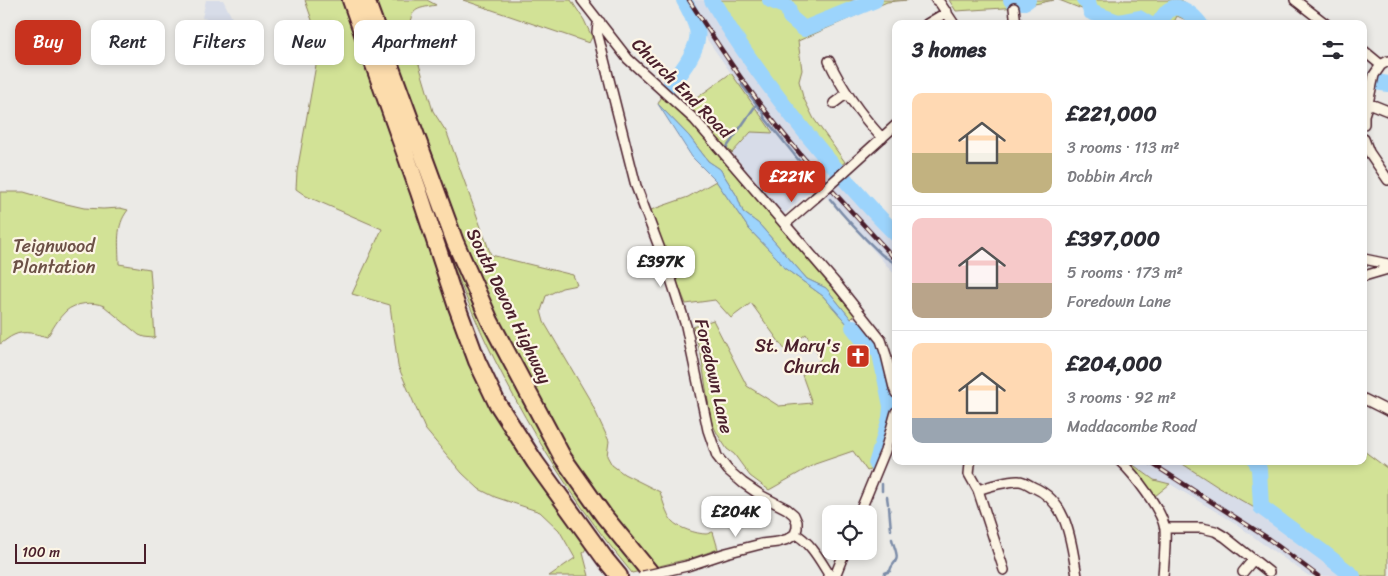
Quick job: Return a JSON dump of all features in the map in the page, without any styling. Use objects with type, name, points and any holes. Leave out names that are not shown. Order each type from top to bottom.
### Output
[{"type":"highway","points":[[351,0],[477,361],[497,403],[605,560],[619,576]]},
{"type":"highway","name":"South Devon Highway","points":[[366,0],[455,242],[490,322],[564,458],[604,516],[653,576]]},
{"type":"street","name":"Church End Road","points":[[582,0],[628,60],[695,120],[838,286],[881,340],[892,381]]},
{"type":"street","points":[[936,0],[951,20]]},
{"type":"street","points":[[1295,0],[1321,20]]},
{"type":"street","points":[[1014,8],[1016,20]]},
{"type":"street","points":[[933,20],[946,12]]},
{"type":"street","name":"Foredown Lane","points":[[600,22],[597,32],[636,186],[669,273],[686,326],[708,430],[718,456],[728,470],[762,496],[787,509],[794,515],[797,522],[795,534]]},
{"type":"street","points":[[1367,53],[1385,63],[1374,75],[1367,106]]},
{"type":"street","points":[[829,61],[846,94],[862,116],[882,138]]},
{"type":"street","points":[[834,103],[846,94]]},
{"type":"street","points":[[1368,103],[1388,111]]},
{"type":"street","points":[[785,224],[892,129]]},
{"type":"street","points":[[1367,149],[1388,180]]},
{"type":"street","points":[[1367,260],[1388,264]]},
{"type":"street","points":[[1367,275],[1388,269]]},
{"type":"street","points":[[1367,401],[1388,412]]},
{"type":"street","points":[[863,505],[885,450],[892,426]]},
{"type":"street","points":[[970,465],[969,474],[978,490],[1004,570]]},
{"type":"street","points":[[1124,465],[1139,482],[1156,506],[1165,528],[1163,576]]},
{"type":"street","points":[[978,490],[1019,481],[1038,489],[1056,503],[1068,530],[1077,576]]},
{"type":"street","points":[[1165,528],[1202,528],[1216,531],[1225,536],[1269,572]]},
{"type":"street","points":[[643,576],[687,566],[761,544],[778,542],[788,539],[795,534],[807,543],[830,576]]},
{"type":"street","points":[[835,576],[841,560]]},
{"type":"street","points":[[1243,572],[1253,560]]},
{"type":"shaded area","points":[[206,0],[223,0],[233,20],[210,20],[202,18]]},
{"type":"shaded area","points":[[679,0],[707,0],[721,23],[761,78],[834,171],[892,234],[892,271],[817,186],[784,214],[732,153],[751,132],[772,132]]},
{"type":"shaded area","points":[[1133,465],[1184,465],[1258,510],[1354,576],[1309,576],[1235,523],[1170,484],[1154,480]]},
{"type":"green space","points":[[305,0],[347,0],[355,20],[354,65],[372,65],[481,353],[509,409],[589,544],[583,553],[589,576],[549,576],[575,558],[559,530],[540,512],[495,497],[479,489],[462,473],[425,429],[398,366],[390,305],[352,294],[382,229],[306,196],[296,189],[297,172],[316,65],[344,65],[344,20],[312,20]]},
{"type":"green space","points":[[373,0],[427,0],[436,5],[415,11],[411,20],[380,20]]},
{"type":"green space","points":[[463,0],[571,0],[592,37],[589,43]]},
{"type":"green space","points":[[707,0],[908,0],[887,2],[798,41],[802,70],[799,81],[803,97],[814,119],[845,162],[834,171],[752,66]]},
{"type":"green space","points":[[949,0],[1054,0],[1020,7],[956,11]]},
{"type":"green space","points":[[1059,0],[1181,0],[1191,6],[1203,20],[1186,20],[1177,16],[1175,20],[1110,20]]},
{"type":"green space","points":[[384,65],[387,65],[502,358],[641,571],[632,573],[582,507],[558,472],[515,399],[477,323],[461,285],[434,215]]},
{"type":"green space","points":[[397,65],[419,65],[433,111],[447,133],[491,255],[573,275],[577,285],[562,288],[546,296],[541,311],[544,322],[591,402],[609,441],[607,456],[612,465],[624,474],[660,492],[668,514],[675,524],[698,533],[706,534],[713,532],[718,549],[692,558],[651,568],[569,453],[508,346],[461,242]]},
{"type":"green space","points":[[731,73],[773,133],[751,132],[732,153],[696,116],[690,105]]},
{"type":"green space","points":[[662,96],[695,128],[855,315],[851,319],[826,288],[807,279],[759,224],[743,212],[737,196],[720,169],[708,161],[689,136],[658,104]]},
{"type":"green space","points":[[716,181],[749,229],[778,259],[783,267],[823,296],[862,341],[879,349],[891,406],[890,418],[876,464],[872,469],[867,471],[853,451],[815,464],[769,490],[750,476],[734,454],[727,449],[718,435],[711,421],[701,355],[693,327],[713,320],[747,386],[779,406],[812,403],[802,375],[821,359],[806,334],[785,350],[751,303],[731,318],[715,300],[686,304],[648,211],[688,197]]},
{"type":"green space","name":"Teignwood Plantation","points":[[0,192],[24,192],[84,208],[120,208],[128,210],[119,229],[119,264],[150,269],[155,337],[139,335],[104,306],[90,303],[74,306],[66,311],[47,337],[22,333],[12,336],[0,344]]},
{"type":"green space","points":[[1367,453],[1388,469],[1388,576],[1354,576],[1258,510],[1184,465],[1367,465]]},
{"type":"green space","points":[[1131,465],[1154,480],[1170,484],[1155,496]]},
{"type":"water","points":[[658,104],[689,136],[708,161],[720,169],[737,196],[743,212],[759,224],[807,279],[826,288],[856,325],[867,345],[823,296],[783,267],[778,259],[749,229],[716,181],[692,157]]},
{"type":"waterway","points":[[671,84],[690,58],[696,43],[697,29],[684,0]]},
{"type":"waterway","points":[[712,0],[751,60],[794,118],[850,186],[892,230]]},
{"type":"waterway","points":[[770,0],[788,8],[790,17],[804,29],[875,0]]},
{"type":"waterway","points":[[1011,0],[1024,2],[1028,0]]},
{"type":"waterway","points":[[1084,0],[1088,3],[1091,12],[1113,20]]},
{"type":"waterway","points":[[1161,20],[1173,8],[1182,9],[1197,20]]},
{"type":"waterway","points":[[1128,20],[1139,18],[1142,20]]},
{"type":"waterway","points":[[753,75],[758,71]]},
{"type":"waterway","points":[[1367,80],[1388,84]]},
{"type":"waterway","points":[[743,82],[742,85],[764,114],[764,117],[817,183]]},
{"type":"waterway","points":[[727,147],[756,105]]},
{"type":"waterway","points":[[830,199],[868,241],[883,256],[892,261]]},
{"type":"waterway","points":[[853,327],[867,345],[879,349],[891,406],[890,418],[876,464]]},
{"type":"waterway","points":[[1258,465],[1261,507],[1353,576]]},
{"type":"waterway","points":[[882,484],[882,491]]},
{"type":"waterway","points":[[887,497],[888,504]]},
{"type":"waterway","points":[[889,507],[891,530]]},
{"type":"waterway","points":[[884,576],[885,573],[890,571],[897,558],[892,539]]},
{"type":"railway","points":[[689,0],[737,72],[782,132],[892,256]]},
{"type":"railway","points":[[1154,465],[1266,537],[1318,576]]},
{"type":"place","name":"St. Mary's Church","points":[[858,356]]}]
